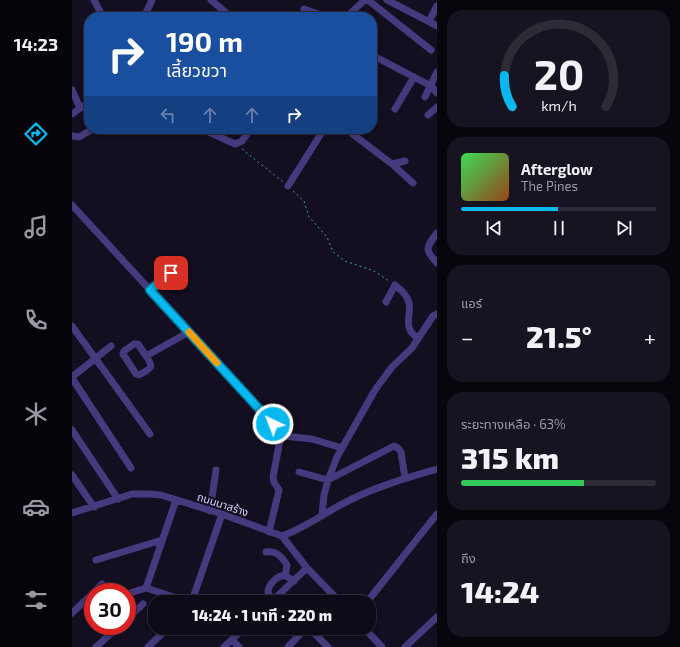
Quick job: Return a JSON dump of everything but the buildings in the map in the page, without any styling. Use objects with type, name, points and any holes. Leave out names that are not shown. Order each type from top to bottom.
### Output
[{"type":"street","points":[[94,0],[101,12]]},
{"type":"street","points":[[146,12],[152,0]]},
{"type":"street","points":[[211,0],[225,12]]},
{"type":"street","points":[[352,12],[367,0],[431,50]]},
{"type":"street","points":[[387,0],[437,26]]},
{"type":"street","points":[[429,21],[437,6]]},
{"type":"street","points":[[304,9],[313,12]]},
{"type":"street","points":[[377,58],[431,86],[437,93]]},
{"type":"street","points":[[425,97],[437,72]]},
{"type":"street","points":[[395,109],[414,76]]},
{"type":"street","points":[[72,90],[80,108]]},
{"type":"street","points":[[72,114],[84,105]]},
{"type":"street","points":[[428,115],[437,107]]},
{"type":"street","points":[[72,136],[79,137],[84,134]]},
{"type":"street","points":[[213,134],[235,144],[242,141],[247,134]]},
{"type":"street","points":[[288,186],[321,134]]},
{"type":"street","points":[[353,134],[392,164],[413,183]]},
{"type":"street","points":[[392,164],[405,162]]},
{"type":"street","points":[[72,205],[284,436],[312,439],[342,448]]},
{"type":"street","points":[[437,233],[428,244],[428,254],[437,263]]},
{"type":"street","points":[[150,290],[181,264]]},
{"type":"street","points":[[386,302],[395,285],[407,296],[409,301],[408,325],[414,335],[418,338]]},
{"type":"street","points":[[322,515],[324,495],[337,457],[375,390],[392,366],[412,348],[433,316],[437,314]]},
{"type":"street","points":[[72,326],[150,434]]},
{"type":"street","points":[[146,356],[189,332]]},
{"type":"street","points":[[111,346],[72,378],[131,468]]},
{"type":"street","points":[[72,430],[118,499]]},
{"type":"street","points":[[269,532],[279,490],[273,477],[280,440]]},
{"type":"street","points":[[298,472],[328,480],[394,446],[401,452],[405,478]]},
{"type":"street","points":[[333,595],[307,568],[282,536],[291,533],[322,515],[376,488],[437,469]]},
{"type":"street","points":[[210,511],[216,470]]},
{"type":"street","points":[[72,475],[94,507]]},
{"type":"street","name":"ถนนนาสร้าง","points":[[72,513],[132,494],[161,495],[222,514],[282,536]]},
{"type":"street","points":[[146,588],[176,500]]},
{"type":"street","points":[[136,591],[146,588],[186,601],[191,600],[222,514]]},
{"type":"street","points":[[373,595],[437,514]]},
{"type":"street","points":[[96,560],[162,540]]},
{"type":"street","points":[[266,552],[271,551],[277,554],[284,561],[287,565],[285,576]]},
{"type":"street","points":[[279,595],[307,568]]},
{"type":"street","points":[[269,595],[270,585],[281,576],[285,576],[294,581]]},
{"type":"street","points":[[72,613],[84,601]]},
{"type":"street","points":[[136,611],[143,604]]},
{"type":"street","points":[[405,647],[437,617]]},
{"type":"street","points":[[96,647],[109,635]]},
{"type":"street","points":[[148,647],[161,635]]},
{"type":"street","points":[[224,647],[237,635]]},
{"type":"street","points":[[288,647],[299,635]]},
{"type":"street","points":[[316,635],[328,647]]},
{"type":"street","points":[[371,635],[382,647]]},
{"type":"street","points":[[232,640],[239,647]]},
{"type":"path","points":[[235,144],[288,186],[304,201],[309,217],[327,237],[333,252],[345,261],[374,271],[395,285]]},
{"type":"slow traffic","points":[[189,332],[217,363]]},
{"type":"route","points":[[171,273],[150,290],[273,424]]}]
